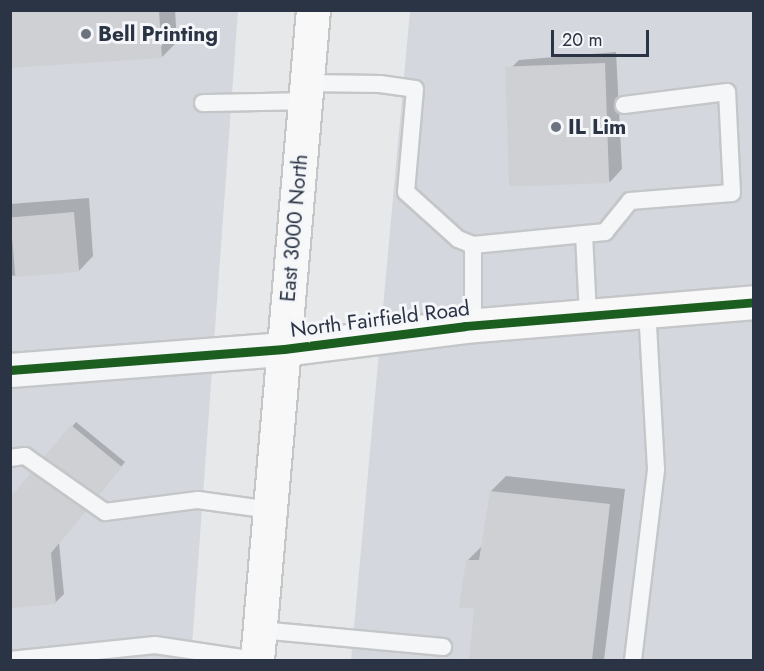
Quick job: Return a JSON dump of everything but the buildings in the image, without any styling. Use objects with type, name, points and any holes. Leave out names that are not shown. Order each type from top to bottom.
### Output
[{"type":"main road","name":"East 3000 North","points":[[258,650],[313,10]]},
{"type":"main road","name":"North Fairfield Road","points":[[284,349],[474,326],[647,309],[753,302]]},
{"type":"street","name":"North Fairfield Road","points":[[10,370],[284,349]]},
{"type":"lane","points":[[203,103],[380,84],[415,89],[406,192],[458,239],[474,245],[605,232],[630,201],[732,193],[727,92],[624,105]]},
{"type":"lane","points":[[584,234],[588,315]]},
{"type":"lane","points":[[474,245],[474,326]]},
{"type":"lane","points":[[633,660],[656,469],[647,309]]},
{"type":"lane","points":[[10,458],[26,456],[105,512],[198,500],[271,510]]},
{"type":"lane","points":[[10,660],[152,653],[184,646],[258,650],[443,647]]},
{"type":"shaded area","points":[[10,11],[238,11],[191,660],[11,660]]},
{"type":"shaded area","points":[[410,11],[753,11],[753,660],[351,660]]},
{"type":"cycle path","points":[[10,370],[284,349],[465,326],[754,302]]},
{"type":"place","name":"Bell Printing","points":[[86,34]]},
{"type":"place","name":"IL Lim","points":[[556,127]]}]
